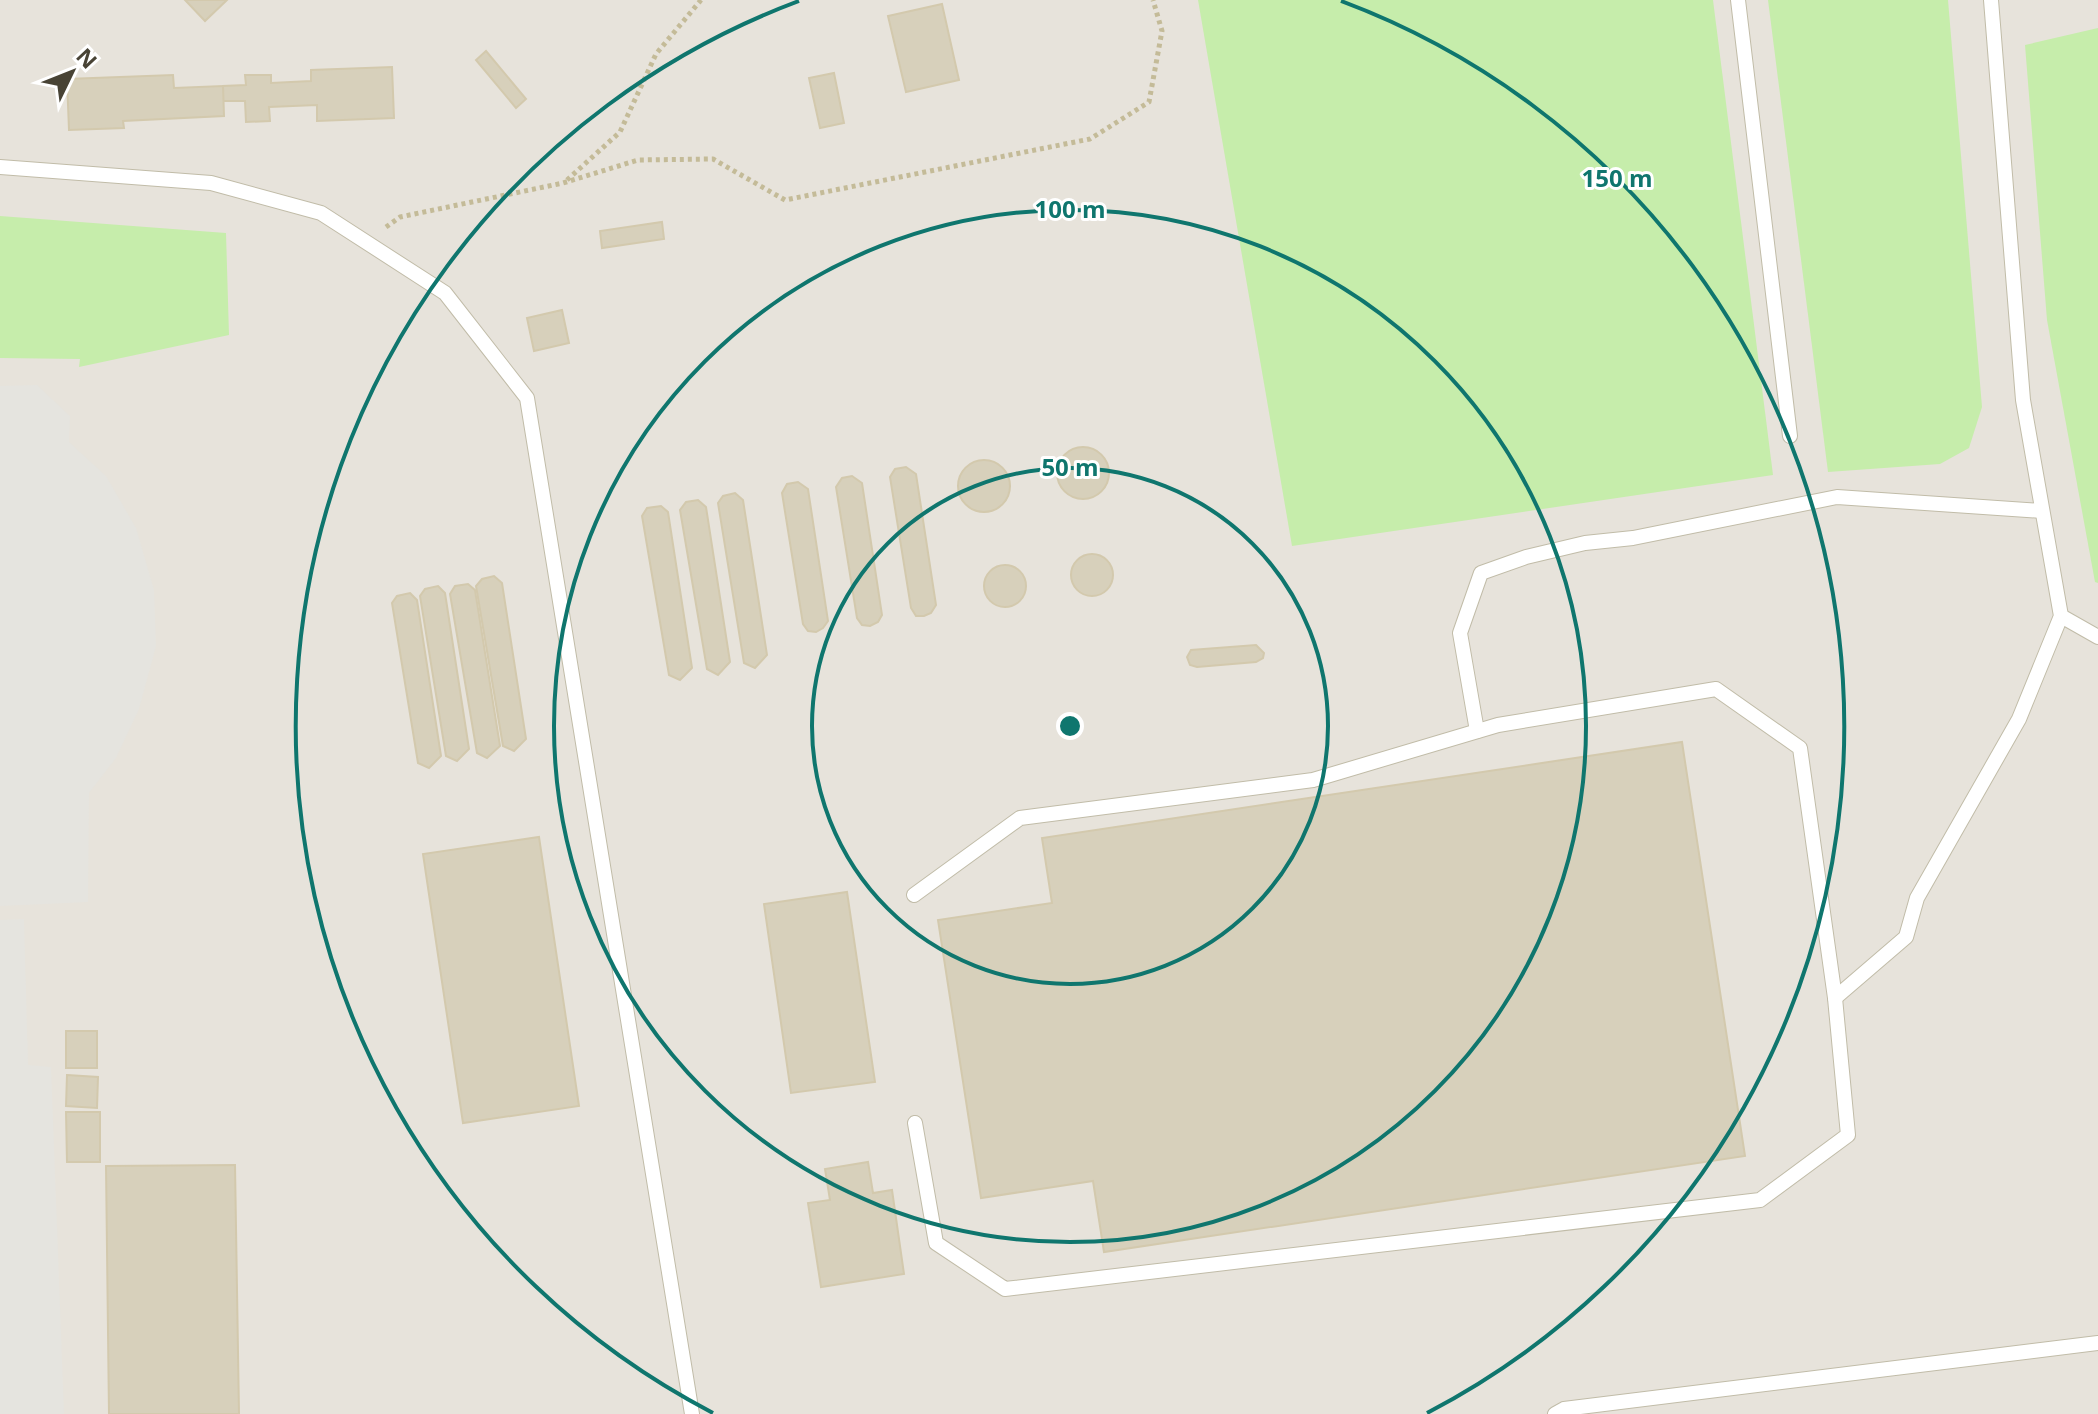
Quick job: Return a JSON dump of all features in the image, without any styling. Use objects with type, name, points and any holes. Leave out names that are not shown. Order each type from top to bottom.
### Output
[{"type":"lane","points":[[1738,0],[1790,436]]},
{"type":"lane","points":[[1835,998],[1906,937],[1917,898],[2019,719],[2061,616],[2023,400],[1991,0]]},
{"type":"lane","points":[[0,167],[211,183],[321,213],[445,293],[527,398],[692,1414]]},
{"type":"lane","points":[[1477,731],[1460,633],[1481,573],[1526,557],[1585,543],[1633,538],[1837,497],[2042,511]]},
{"type":"lane","points":[[2061,616],[2098,637]]},
{"type":"lane","points":[[914,895],[1020,818],[1313,780],[1498,725],[1716,689],[1800,748],[1835,998],[1848,1135],[1760,1200],[1005,1289],[936,1243],[915,1123]]},
{"type":"lane","points":[[1555,1414],[1564,1409],[2098,1343]]},
{"type":"path","points":[[563,183],[620,132],[656,54],[701,0]]},
{"type":"path","points":[[365,241],[400,217],[563,183],[638,160],[713,159],[785,200],[1090,139],[1149,102],[1162,31],[1153,0]]},
{"type":"shaded area","points":[[0,0],[2098,0],[2098,1414],[0,1414]]},
{"type":"shaded area","points":[[37,385],[70,416],[69,442],[106,476],[136,528],[154,590],[156,646],[139,709],[116,758],[89,793],[88,902],[0,906],[0,386]]},
{"type":"shaded area","points":[[24,919],[28,1065],[51,1067],[64,1414],[0,1414],[0,920]]},
{"type":"green space","points":[[1198,0],[1713,0],[1773,475],[1292,546]]},
{"type":"green space","points":[[1768,0],[1948,0],[1982,407],[1969,448],[1940,464],[1828,472]]},
{"type":"green space","points":[[2098,28],[2098,583],[2095,582],[2047,320],[2025,45]]},
{"type":"green space","points":[[0,216],[226,233],[229,335],[79,367],[80,359],[0,358]]},
{"type":"building","points":[[185,0],[227,0],[205,21]]},
{"type":"building","points":[[942,4],[959,80],[906,92],[888,16]]},
{"type":"building","points":[[486,51],[526,99],[516,108],[476,60]]},
{"type":"building","points":[[392,67],[394,118],[317,121],[317,105],[269,107],[270,121],[246,122],[245,101],[223,101],[223,86],[246,85],[245,75],[271,75],[271,83],[311,81],[311,70]]},
{"type":"building","points":[[834,73],[844,123],[820,128],[809,78]]},
{"type":"building","points":[[173,75],[174,88],[223,86],[224,116],[123,121],[124,128],[69,130],[67,79]]},
{"type":"building","points":[[662,222],[664,239],[602,248],[600,231]]},
{"type":"building","points":[[562,310],[569,343],[534,351],[527,318]]},
{"type":"building","points":[[1083,447],[1101,455],[1109,473],[1101,491],[1083,499],[1065,491],[1057,473],[1065,455]]},
{"type":"building","points":[[984,460],[1002,468],[1010,486],[1002,504],[984,512],[966,504],[958,486],[966,468]]},
{"type":"building","points":[[906,467],[916,474],[936,605],[931,613],[924,616],[916,616],[911,608],[890,477],[895,469]]},
{"type":"building","points":[[852,476],[862,483],[882,615],[878,622],[870,626],[862,625],[857,618],[836,487],[842,478]]},
{"type":"building","points":[[798,482],[808,489],[828,621],[816,632],[808,631],[803,624],[782,493],[787,484]]},
{"type":"building","points":[[735,493],[743,500],[767,655],[755,668],[744,663],[718,503],[723,496]]},
{"type":"building","points":[[698,500],[706,507],[730,662],[718,675],[707,669],[680,510],[686,502]]},
{"type":"building","points":[[661,506],[668,512],[692,668],[680,680],[669,675],[642,516],[647,508]]},
{"type":"building","points":[[1092,554],[1107,560],[1113,575],[1107,590],[1092,596],[1077,590],[1071,575],[1077,560]]},
{"type":"building","points":[[1005,565],[1020,571],[1026,586],[1020,601],[1005,607],[990,601],[984,586],[990,571]]},
{"type":"building","points":[[494,576],[502,583],[526,739],[514,751],[503,746],[476,586],[482,579]]},
{"type":"building","points":[[468,584],[475,590],[500,746],[487,758],[477,753],[450,594],[455,586]]},
{"type":"building","points":[[438,586],[445,593],[469,749],[457,761],[446,756],[420,596],[425,589]]},
{"type":"building","points":[[410,593],[417,600],[441,756],[429,768],[418,763],[392,603],[397,596]]},
{"type":"building","points":[[1256,645],[1264,653],[1263,658],[1256,662],[1197,667],[1190,665],[1187,657],[1191,650]]},
{"type":"building","points":[[1682,742],[1745,1156],[1104,1252],[1093,1181],[981,1198],[938,920],[1052,903],[1042,838]]},
{"type":"building","points":[[539,837],[579,1106],[463,1123],[423,854]]},
{"type":"building","points":[[847,892],[875,1082],[791,1093],[764,904]]},
{"type":"building","points":[[66,1031],[97,1031],[97,1068],[66,1068]]},
{"type":"building","points":[[67,1075],[98,1077],[97,1108],[66,1106]]},
{"type":"building","points":[[66,1112],[100,1112],[100,1162],[67,1162]]},
{"type":"building","points":[[868,1162],[873,1193],[892,1190],[904,1274],[821,1287],[808,1203],[830,1200],[825,1169]]},
{"type":"building","points":[[235,1165],[239,1414],[109,1414],[106,1166]]}]
